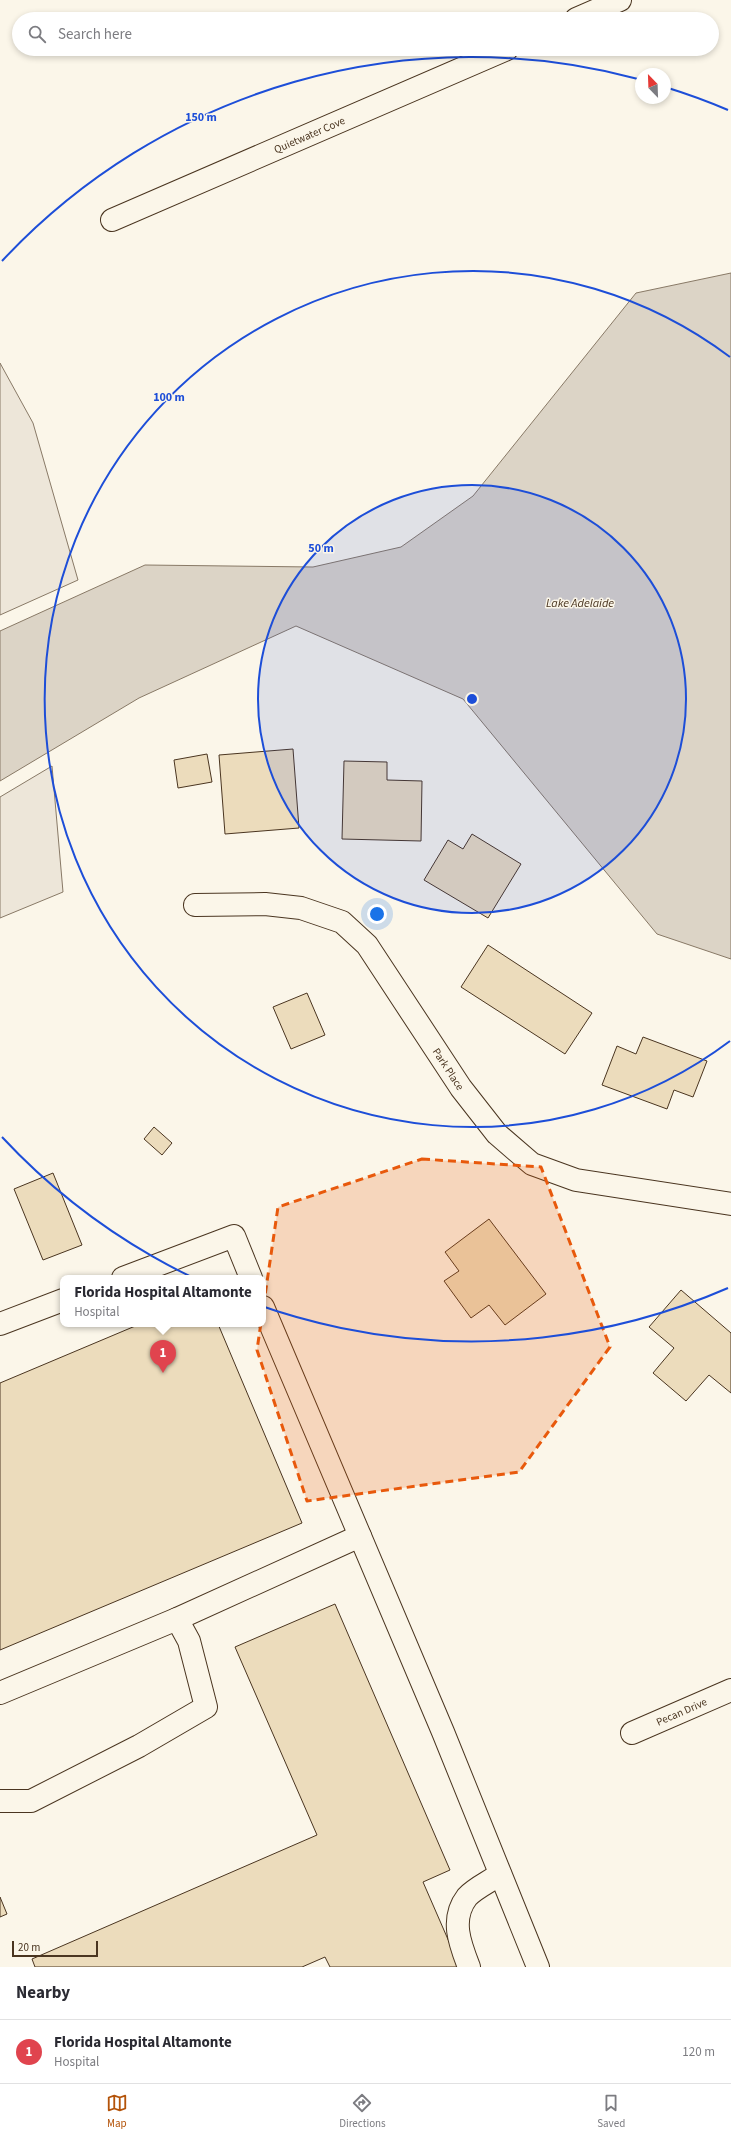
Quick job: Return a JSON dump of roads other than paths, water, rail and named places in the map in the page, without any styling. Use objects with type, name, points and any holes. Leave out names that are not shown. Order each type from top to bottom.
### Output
[{"type":"street","points":[[592,12],[620,0]]},
{"type":"street","name":"Quietwater Cove","points":[[112,220],[491,56]]},
{"type":"street","name":"Park Place","points":[[195,905],[265,904],[294,907],[342,922],[367,945],[461,1088],[497,1134],[532,1164],[576,1180],[731,1204]]},
{"type":"street","points":[[131,1275],[234,1236],[250,1275]]},
{"type":"street","points":[[0,1324],[60,1301]]},
{"type":"street","points":[[266,1314],[360,1536],[538,1967]]},
{"type":"street","points":[[0,1693],[177,1619],[360,1536]]},
{"type":"street","points":[[0,1801],[31,1801],[140,1746],[206,1707],[189,1641],[177,1619]]},
{"type":"street","name":"Pecan Drive","points":[[632,1733],[731,1690]]},
{"type":"street","points":[[469,1967],[459,1943],[457,1919],[468,1897],[500,1874]]},
{"type":"water","name":"Lake Adelaide","points":[[731,273],[731,959],[657,934],[463,699],[296,626],[139,698],[0,781],[0,631],[145,565],[313,567],[401,547],[473,496],[636,293]]},
{"type":"place","name":"Florida Hospital Altamonte","points":[[163,1373]]}]
